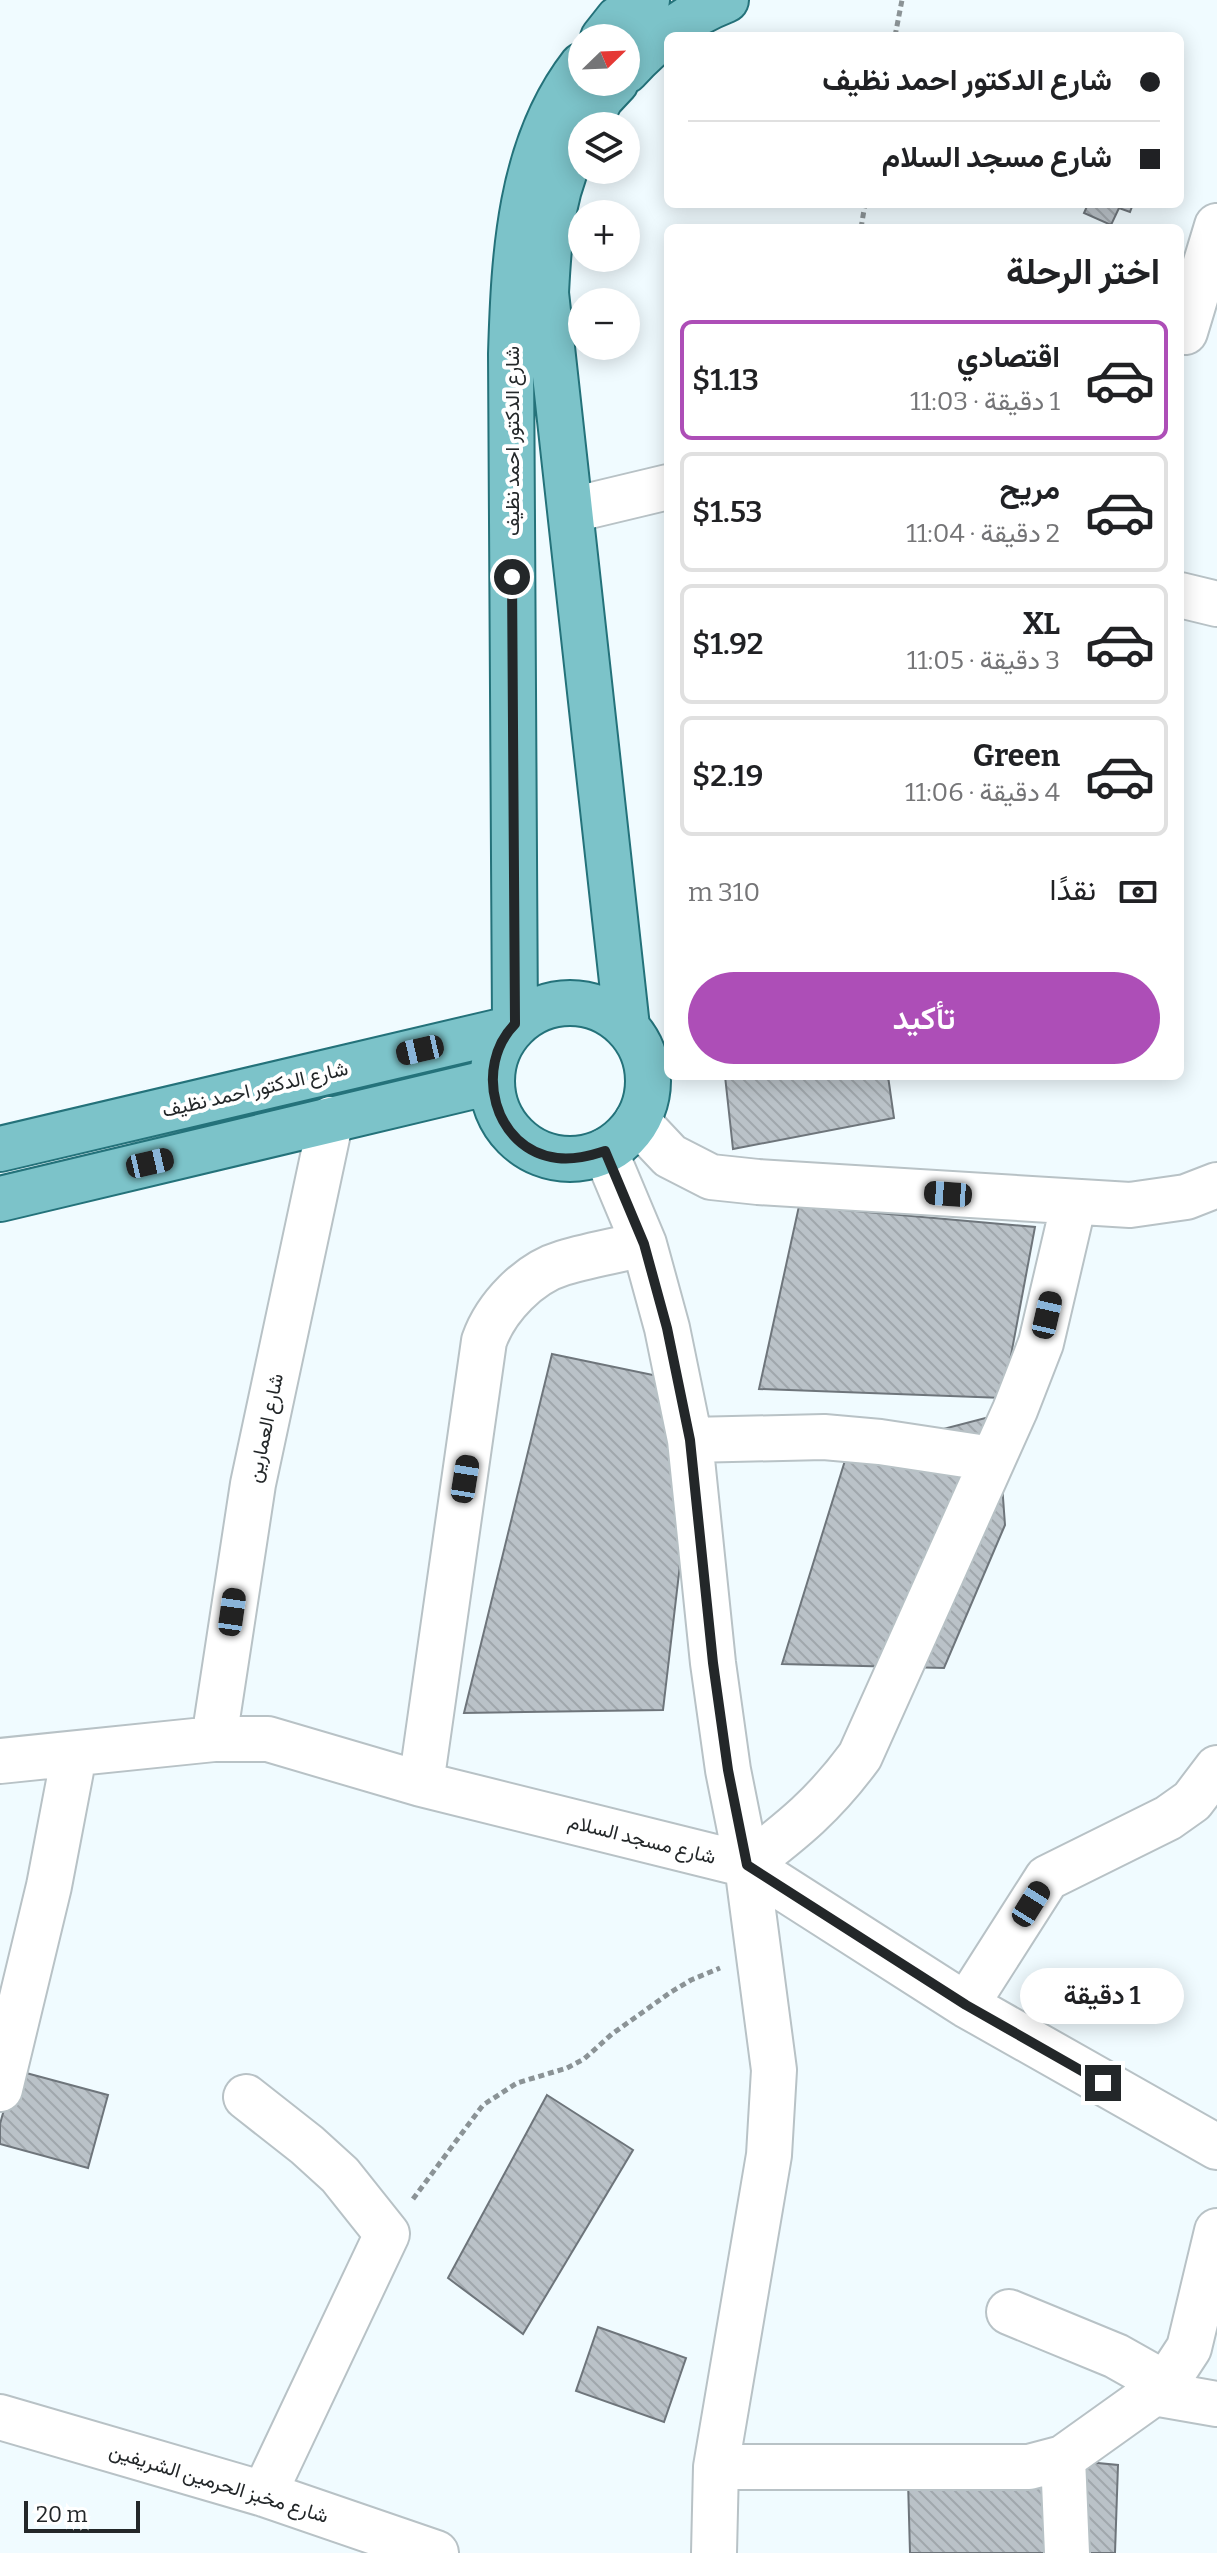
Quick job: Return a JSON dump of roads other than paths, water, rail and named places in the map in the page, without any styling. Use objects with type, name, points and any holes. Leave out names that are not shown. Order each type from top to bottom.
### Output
[{"type":"main road","points":[[614,24],[647,0]]},
{"type":"main road","points":[[670,32],[704,9],[726,0]]},
{"type":"main road","points":[[640,55],[664,36]]},
{"type":"main road","name":"شارع الدكتور احمد نظيف","points":[[0,1149],[513,1026],[513,291],[521,218],[537,150],[568,84]]},
{"type":"main road","name":"شارع الدكتور احمد نظيف","points":[[568,158],[550,225],[546,293],[627,1027]]},
{"type":"main road","points":[[571,1002],[602,1009],[627,1027],[641,1048],[648,1073],[646,1098],[637,1121],[623,1139],[605,1151],[580,1159],[554,1158],[529,1148],[509,1131],[496,1108],[491,1082],[495,1054],[513,1026],[541,1007],[571,1002]]},
{"type":"main road","points":[[0,1199],[491,1082]]},
{"type":"street","points":[[1185,332],[1217,226]]},
{"type":"street","points":[[572,510],[664,488]]},
{"type":"street","points":[[1184,596],[1217,604]]},
{"type":"street","name":"شارع العمارين","points":[[214,1739],[253,1484],[331,1119]]},
{"type":"street","points":[[637,1121],[670,1156],[711,1177],[1130,1205],[1186,1197],[1217,1185]]},
{"type":"street","points":[[605,1151],[644,1244],[667,1328],[690,1440],[713,1663],[728,1770],[747,1865],[774,2070],[769,2155],[716,2467],[714,2553]]},
{"type":"street","points":[[747,1865],[805,1821],[835,1790],[860,1756],[1041,1343],[1074,1202]]},
{"type":"street","points":[[421,1784],[484,1341],[490,1323],[525,1284],[560,1263],[644,1244]]},
{"type":"street","points":[[690,1440],[824,1437],[909,1445],[992,1459]]},
{"type":"street","name":"شارع مسجد السلام","points":[[0,1761],[214,1739],[268,1739],[421,1784],[747,1865],[966,2005],[1217,2147]]},
{"type":"street","points":[[0,2089],[49,1886],[74,1755]]},
{"type":"street","points":[[966,2005],[1047,1878],[1168,1818],[1192,1801],[1217,1768]]},
{"type":"street","points":[[246,2097],[332,2167],[387,2234],[264,2494]]},
{"type":"street","points":[[716,2467],[1029,2467],[1063,2458],[1159,2388],[1189,2348],[1217,2231]]},
{"type":"street","points":[[1009,2312],[1116,2356],[1159,2388],[1217,2404]]},
{"type":"street","name":"شارع مخبز الحرمين الشريفين","points":[[0,2417],[264,2494],[436,2553]]},
{"type":"street","points":[[1063,2458],[1067,2553]]}]
